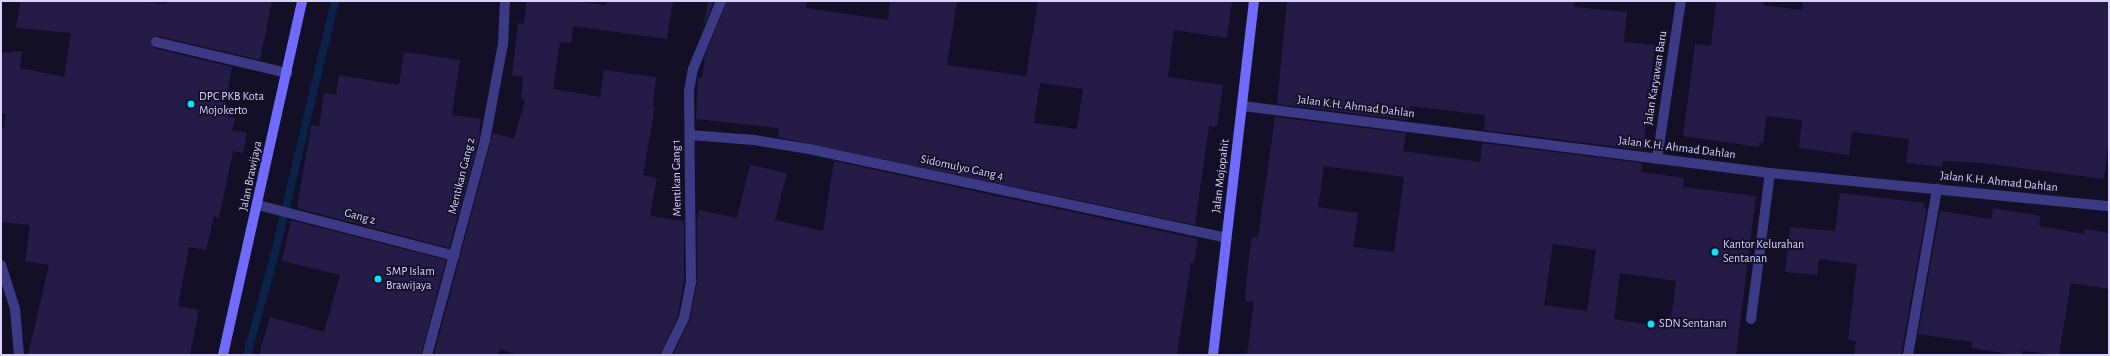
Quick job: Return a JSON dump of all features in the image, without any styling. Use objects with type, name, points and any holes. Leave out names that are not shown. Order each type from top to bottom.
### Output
[{"type":"main road","name":"Jalan Brawijaya","points":[[223,355],[258,205],[302,1]]},
{"type":"main road","name":"Jalan Mojopahit","points":[[1213,355],[1254,1]]},
{"type":"street","name":"Mentikan Gang 2","points":[[427,355],[455,256],[485,140],[503,44],[505,1]]},
{"type":"street","name":"Mentikan Gang 1","points":[[666,355],[684,318],[691,281],[689,91],[693,69],[721,1]]},
{"type":"street","name":"Jalan Karyawan Baru","points":[[1657,159],[1681,1]]},
{"type":"street","points":[[156,42],[287,73]]},
{"type":"street","name":"Jalan K.H. Ahmad Dahlan","points":[[1243,106],[1770,173],[2109,206]]},
{"type":"street","name":"Sidomulyo Gang 4","points":[[690,135],[754,140],[809,149],[1226,238]]},
{"type":"street","points":[[1752,319],[1770,173]]},
{"type":"street","points":[[1908,355],[1937,189]]},
{"type":"street","name":"Gang 2","points":[[258,205],[455,256]]},
{"type":"street","points":[[1,265],[15,309],[19,355]]},
{"type":"building","points":[[21,1],[142,1],[166,4],[166,1],[272,1],[260,60],[158,36],[150,40],[154,48],[232,67],[223,115],[235,118],[232,130],[247,133],[243,153],[233,151],[219,218],[214,216],[206,250],[189,247],[178,306],[199,310],[190,355],[28,355],[49,265],[25,261],[30,225],[1,222],[1,127],[4,128],[6,114],[1,113],[1,53],[22,51],[20,68],[64,77],[71,33],[16,28]]},
{"type":"building","points":[[527,1],[572,1],[606,5],[607,1],[673,1],[667,39],[573,26],[571,43],[560,42],[553,89],[600,97],[604,70],[656,77],[653,107],[655,107],[643,175],[657,178],[650,216],[684,221],[684,280],[678,316],[660,355],[518,355],[500,349],[498,355],[434,355],[493,133],[514,139],[525,100],[521,99],[523,77],[512,75],[518,23],[524,24]]},
{"type":"building","points":[[708,1],[714,1],[704,24]]},
{"type":"building","points":[[727,1],[807,1],[806,8],[888,20],[890,1],[957,1],[947,65],[1026,76],[1038,1],[1232,1],[1227,38],[1174,30],[1168,77],[1223,85],[1217,127],[1209,126],[1195,225],[778,137],[779,128],[696,119],[698,77],[702,78],[705,56]],"holes":[[[1040,83],[1083,89],[1077,129],[1034,123]]]},
{"type":"building","points":[[1287,1],[1575,1],[1574,7],[1627,12],[1624,42],[1655,45],[1643,150],[1484,130],[1485,115],[1410,106],[1408,120],[1277,104]]},
{"type":"building","points":[[1716,1],[1764,1],[1763,5],[1802,10],[1803,1],[2109,1],[2109,138],[2104,179],[1982,163],[1943,161],[1943,167],[1906,163],[1909,139],[1852,132],[1849,155],[1799,148],[1802,120],[1767,116],[1763,143],[1759,143],[1759,147],[1683,136],[1695,44],[1711,46]]},
{"type":"building","points":[[404,52],[460,60],[452,115],[481,119],[479,139],[449,248],[297,208],[311,125],[319,126],[324,93],[336,95],[339,75],[399,85]]},
{"type":"building","points":[[1275,117],[1406,133],[1403,151],[1480,162],[1482,143],[1642,163],[1641,172],[1684,178],[1683,187],[1756,196],[1736,355],[1247,355],[1254,302],[1245,301],[1248,264],[1252,237],[1258,238]],"holes":[[[1324,166],[1404,177],[1394,252],[1353,247],[1358,213],[1318,207]],[[1553,244],[1596,250],[1587,311],[1544,305]],[[1620,273],[1676,281],[1670,328],[1614,319]]]},
{"type":"building","points":[[834,161],[1198,239],[1194,262],[1191,262],[1177,355],[673,355],[690,319],[697,282],[697,220],[699,210],[737,218],[750,165],[787,173],[775,220],[823,231]]},
{"type":"building","points":[[1840,193],[1925,203],[1924,208],[1927,209],[1901,355],[1854,355],[1856,341],[1848,340],[1857,264],[1819,259],[1817,275],[1785,272],[1790,227],[1835,231]]},
{"type":"building","points":[[1993,208],[2041,216],[2039,226],[2084,234],[2085,229],[2109,233],[2109,289],[2071,283],[2059,355],[2022,351],[2022,355],[2016,355],[1971,348],[1972,342],[1918,334],[1940,211],[1991,219]]},
{"type":"building","points":[[291,220],[446,260],[421,355],[259,355],[270,317],[324,332],[340,275],[282,261]]},
{"type":"waterway","points":[[247,355],[274,257],[335,1]]},
{"type":"place","name":"DPC PKB Kota Mojokerto","points":[[191,104]]},
{"type":"place","name":"Kantor Kelurahan Sentanan","points":[[1715,252]]},
{"type":"place","name":"SMP Islam Brawijaya","points":[[378,279]]},
{"type":"place","name":"SDN Sentanan","points":[[1651,324]]}]
